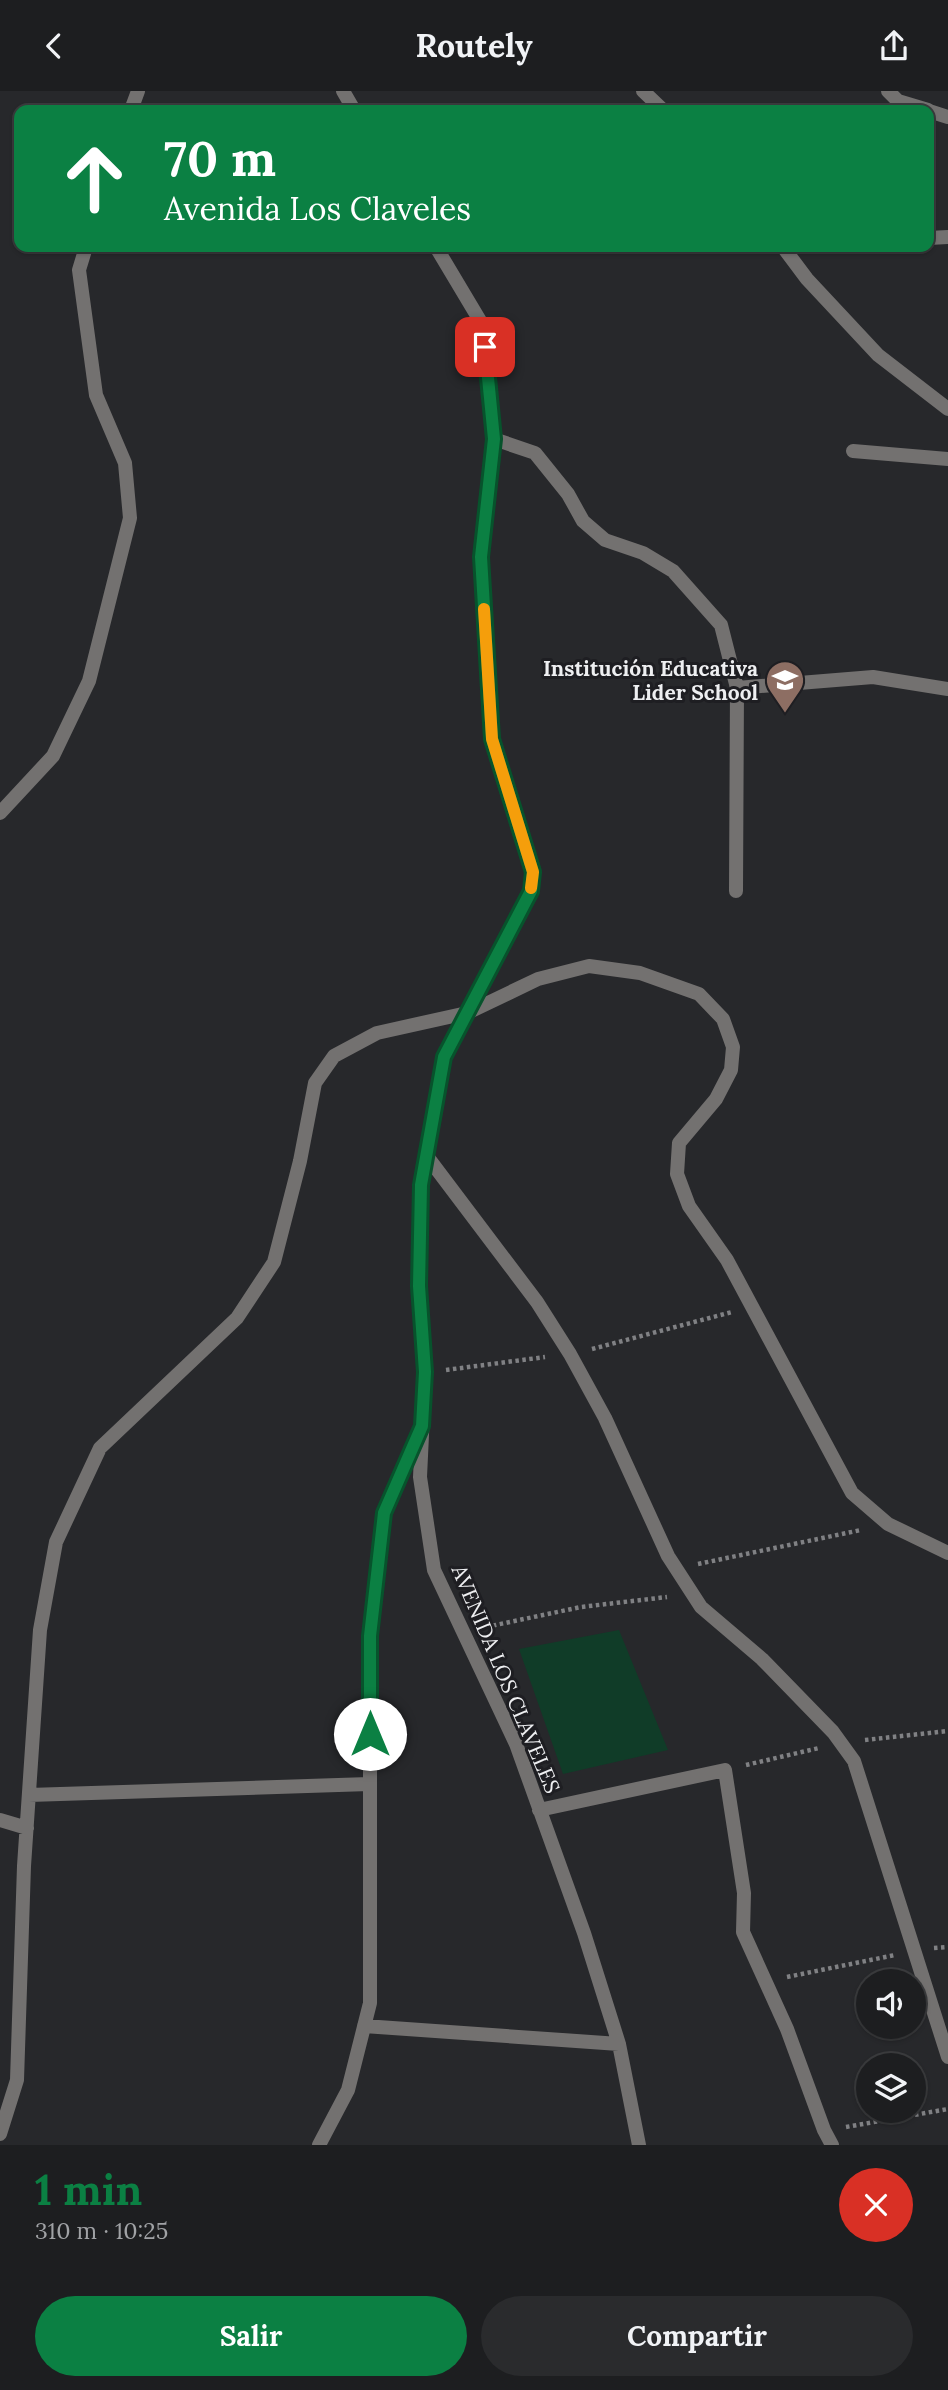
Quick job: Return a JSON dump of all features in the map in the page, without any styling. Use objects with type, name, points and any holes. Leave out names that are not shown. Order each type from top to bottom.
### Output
[{"type":"street","points":[[643,91],[658,105]]},
{"type":"street","points":[[888,91],[898,101],[910,105]]},
{"type":"street","points":[[0,813],[53,756],[89,681],[131,518],[125,463],[96,395],[79,270],[84,252]]},
{"type":"street","name":"AVENIDA LOS CLAVELES","points":[[439,252],[482,324],[494,439],[481,557],[492,739],[533,872],[531,891],[444,1057],[421,1185],[419,1261],[425,1372],[420,1477],[434,1570],[516,1744],[584,1933],[619,2044],[639,2145]]},
{"type":"street","points":[[787,252],[807,279],[878,355],[948,409]]},
{"type":"street","points":[[494,439],[535,453],[568,494],[583,521],[605,540],[643,553],[673,571],[720,625],[737,688],[736,891]]},
{"type":"street","points":[[853,451],[948,459]]},
{"type":"street","points":[[737,688],[873,677],[948,689]]},
{"type":"street","points":[[0,2134],[17,2080],[27,1828],[40,1630],[56,1542],[100,1448],[237,1318],[274,1262],[300,1161],[315,1083],[334,1056],[377,1033],[467,1013],[538,979],[589,966],[640,973],[699,994],[723,1019],[733,1047],[730,1070],[716,1099],[679,1143],[677,1174],[689,1206],[727,1260],[852,1493],[888,1524],[948,1553]]},
{"type":"street","points":[[426,1155],[537,1301],[570,1354],[605,1418],[668,1556],[701,1607],[780,1677],[833,1733],[854,1761],[948,2057]]},
{"type":"street","points":[[319,2145],[348,2090],[370,2003],[370,1636],[384,1513],[422,1426]]},
{"type":"street","points":[[539,1810],[725,1770],[744,1893],[743,1932],[787,2029],[832,2145]]},
{"type":"street","points":[[29,1795],[369,1784]]},
{"type":"street","points":[[0,1820],[27,1828]]},
{"type":"street","points":[[364,2026],[619,2044]]},
{"type":"path","points":[[677,1569],[888,1524]]},
{"type":"path","points":[[463,1633],[581,1607],[692,1594]]},
{"type":"path","points":[[765,1981],[913,1951],[948,1947]]},
{"type":"path","points":[[824,2130],[948,2109]]},
{"type":"green space","points":[[619,1630],[668,1750],[563,1774],[519,1649]]},
{"type":"slow traffic","points":[[484,609],[492,739],[533,872],[531,888]]},
{"type":"place","name":"Institución Educativa Lider School","points":[[785,714]]},
{"type":"route","points":[[370,1734],[370,1636],[384,1513],[422,1426],[425,1372],[419,1286],[421,1185],[444,1057],[531,891],[533,872],[492,739],[481,557],[494,439],[485,347]]}]
